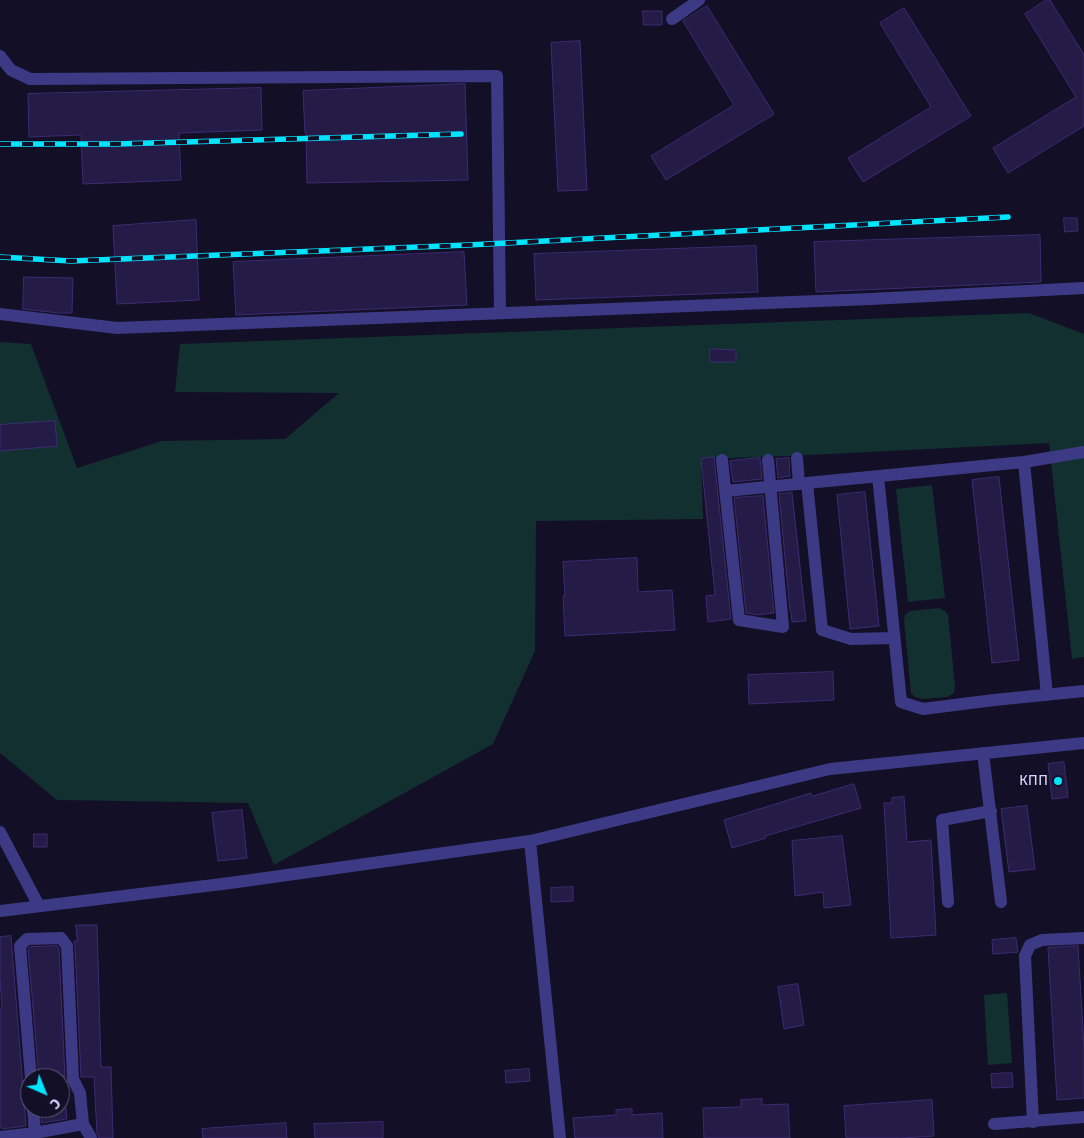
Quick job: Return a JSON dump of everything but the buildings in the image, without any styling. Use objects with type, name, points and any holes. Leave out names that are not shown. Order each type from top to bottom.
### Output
[{"type":"lane","points":[[672,19],[699,0]]},
{"type":"lane","points":[[0,56],[11,70],[30,79],[497,76],[500,313]]},
{"type":"lane","points":[[0,314],[118,328],[871,299],[1084,288]]},
{"type":"lane","points":[[726,490],[1024,462],[1084,452]]},
{"type":"lane","points":[[797,458],[803,484],[822,630],[851,640],[894,638]]},
{"type":"lane","points":[[722,460],[740,620],[783,627],[768,460]]},
{"type":"lane","points":[[1024,462],[1047,695]]},
{"type":"lane","points":[[878,476],[901,702],[923,709],[1084,691]]},
{"type":"lane","points":[[0,912],[230,884],[530,841],[830,769],[1084,742]]},
{"type":"lane","points":[[983,753],[1001,902]]},
{"type":"lane","points":[[948,902],[942,820],[991,811]]},
{"type":"lane","points":[[0,832],[39,906]]},
{"type":"lane","points":[[530,841],[560,1138]]},
{"type":"lane","points":[[30,1068],[20,946],[27,939],[61,938],[67,946],[73,1079],[80,1093],[83,1124],[90,1138]]},
{"type":"lane","points":[[1033,1122],[1025,956],[1030,945],[1042,940],[1084,938]]},
{"type":"lane","points":[[994,1124],[1084,1117]]},
{"type":"lane","points":[[34,1118],[35,1132]]},
{"type":"lane","points":[[0,1137],[83,1124]]},
{"type":"green space","points":[[1029,313],[1084,334],[1084,657],[1072,659],[1049,443],[701,459],[703,519],[536,521],[535,651],[493,744],[274,865],[248,803],[57,800],[0,753],[0,342],[31,344],[77,468],[162,441],[285,439],[339,393],[175,392],[180,344]]},
{"type":"green space","points":[[932,485],[945,598],[908,602],[896,489]]},
{"type":"green space","points":[[939,608],[948,615],[955,686],[954,693],[947,697],[922,699],[915,697],[911,693],[905,615],[910,611]]},
{"type":"green space","points":[[1007,993],[1012,1063],[988,1065],[984,995]]},
{"type":"railway","points":[[0,144],[116,144],[461,134]]},
{"type":"railway","points":[[0,257],[71,261],[468,245],[1008,217]]},
{"type":"place","name":"КПП","points":[[1058,781]]}]
